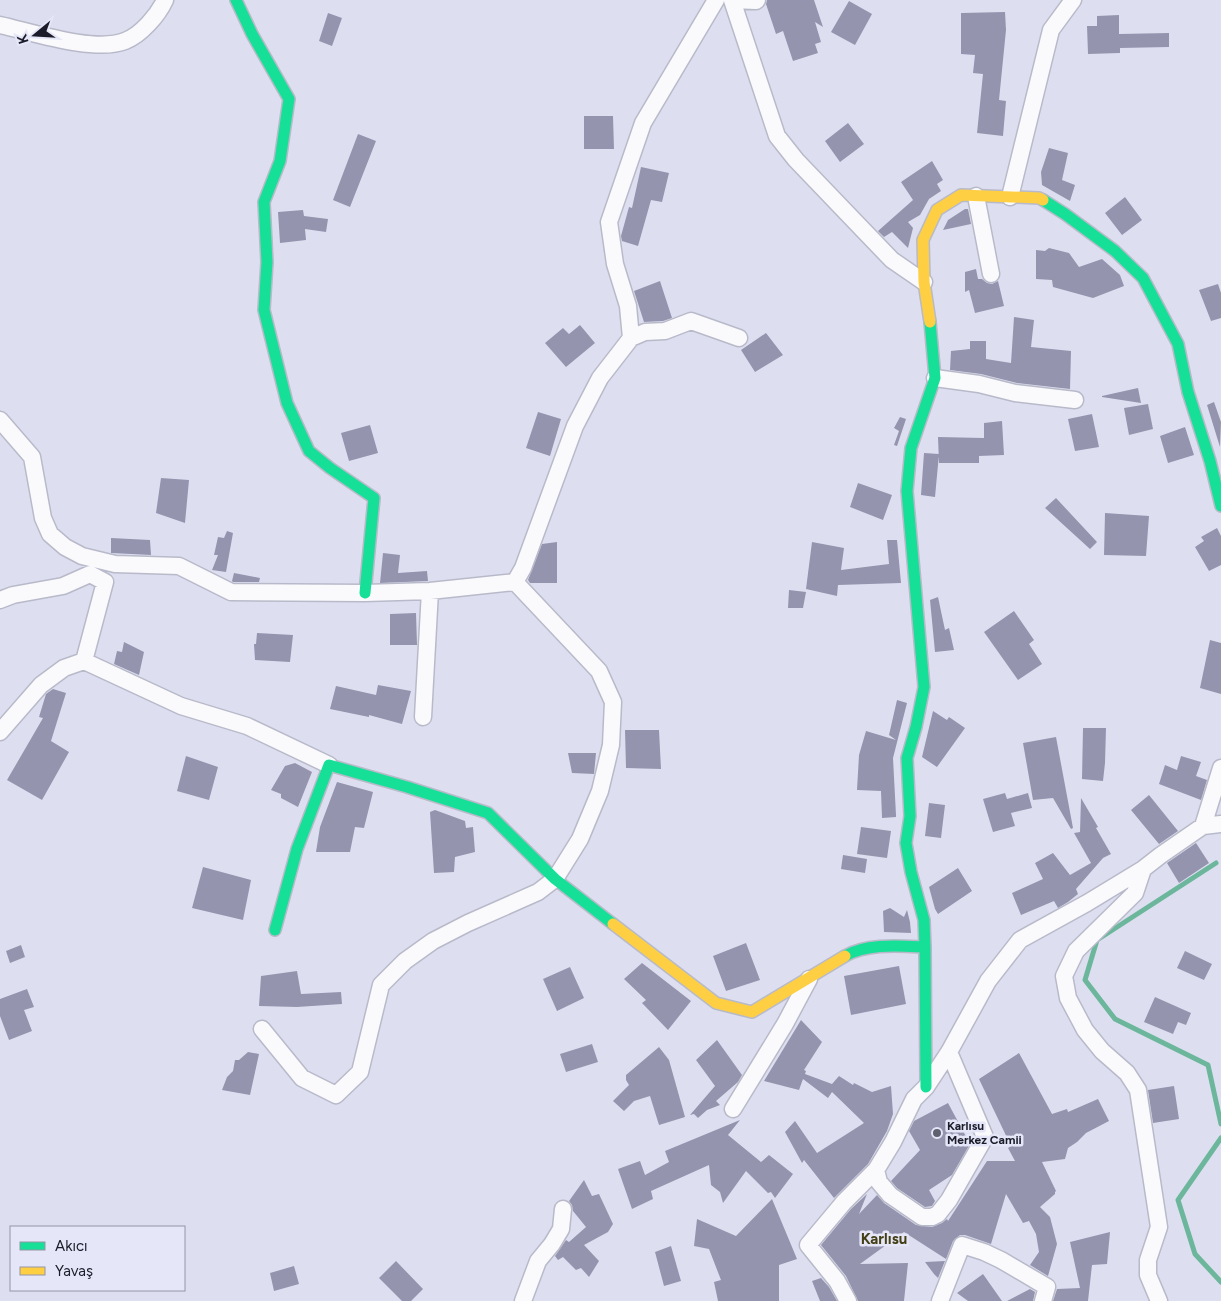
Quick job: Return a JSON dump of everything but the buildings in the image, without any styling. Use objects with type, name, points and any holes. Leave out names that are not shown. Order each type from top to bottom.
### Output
[{"type":"street","points":[[0,25],[58,40],[108,44],[125,41],[139,33],[161,8],[165,0]]},
{"type":"street","points":[[236,0],[252,34],[289,99],[280,161],[264,202],[266,262],[264,310],[287,404],[309,451],[374,498],[365,593]]},
{"type":"street","points":[[631,338],[628,306],[615,264],[610,222],[643,123],[716,0]]},
{"type":"street","points":[[757,0],[733,0],[777,136],[796,160],[892,260],[924,282]]},
{"type":"street","points":[[1010,197],[1052,30],[1073,0]]},
{"type":"street","points":[[926,1087],[924,920],[911,872],[906,843],[910,816],[906,758],[916,727],[924,688],[907,491],[911,448],[935,378],[932,335],[924,282],[923,240],[937,210],[961,195],[1039,198],[1115,250],[1143,278],[1178,344],[1188,392],[1210,461],[1221,506]]},
{"type":"street","points":[[976,196],[991,274]]},
{"type":"street","points":[[515,582],[523,568],[575,426],[600,378],[631,338],[645,332],[665,331],[691,320],[739,338]]},
{"type":"street","points":[[935,378],[979,384],[1015,393],[1075,400]]},
{"type":"street","points":[[0,420],[32,457],[43,518],[50,534],[65,547],[82,556],[116,564],[179,566],[231,592],[365,593],[430,591],[515,582]]},
{"type":"street","points":[[0,600],[14,595],[63,586],[90,574],[105,582],[84,661]]},
{"type":"street","points":[[262,1029],[302,1078],[336,1094],[360,1072],[380,985],[405,961],[433,941],[468,922],[538,892],[555,879],[580,839],[600,791],[611,745],[613,702],[599,671],[515,582]]},
{"type":"street","points":[[423,717],[430,591]]},
{"type":"street","points":[[0,732],[40,686],[64,668],[84,661],[180,706],[247,726],[329,765],[488,813],[555,879],[716,1003],[752,1012],[851,953],[884,946],[925,947]]},
{"type":"street","points":[[275,930],[297,848],[329,765]]},
{"type":"street","points":[[1203,826],[1221,768]]},
{"type":"street","points":[[848,1301],[837,1281],[808,1245],[844,1202],[876,1170],[893,1142],[914,1099],[926,1087],[949,1052],[988,981],[1020,940],[1143,869],[1203,826],[1221,824]]},
{"type":"street","points":[[1143,869],[1135,893],[1076,951],[1064,976],[1068,998],[1085,1030],[1102,1051],[1127,1073],[1138,1090],[1159,1227],[1148,1260],[1148,1275],[1158,1301]]},
{"type":"street","points":[[733,1109],[785,1024],[809,979]]},
{"type":"street","points":[[876,1170],[879,1182],[890,1196],[922,1217],[932,1217],[938,1214],[950,1200],[985,1137],[949,1052]]},
{"type":"street","points":[[524,1301],[538,1261],[561,1229],[563,1209]]},
{"type":"street","points":[[940,1301],[962,1245],[1001,1260],[1047,1287],[1043,1301]]},
{"type":"waterway","points":[[1216,863],[1097,940],[1085,980],[1115,1019],[1208,1065],[1221,1124]]},
{"type":"waterway","points":[[1221,1138],[1178,1200],[1195,1254],[1221,1282]]},
{"type":"traffic: fast","points":[[236,0],[252,34],[289,99],[280,161],[264,202],[267,262],[264,310],[287,403],[309,451],[374,498],[365,593]]},
{"type":"traffic: fast","points":[[1043,200],[1115,251],[1143,278],[1178,344],[1188,392],[1210,461],[1221,506]]},
{"type":"traffic: fast","points":[[925,947],[924,920],[911,872],[906,843],[910,816],[907,758],[916,727],[924,687],[907,491],[911,448],[935,378],[930,322]]},
{"type":"traffic: fast","points":[[275,930],[297,849],[329,765],[488,813],[555,879],[613,924]]},
{"type":"traffic: fast","points":[[845,956],[873,947],[925,947],[926,1087]]},
{"type":"traffic: slow","points":[[930,322],[924,282],[923,240],[937,210],[961,195],[1039,198],[1043,200]]},
{"type":"traffic: slow","points":[[613,924],[716,1003],[752,1012],[845,956]]},
{"type":"place","name":"Karlısu Merkez Camii","points":[[937,1133]]},
{"type":"district","name":"Karlısu","points":[[884,1239]]}]
